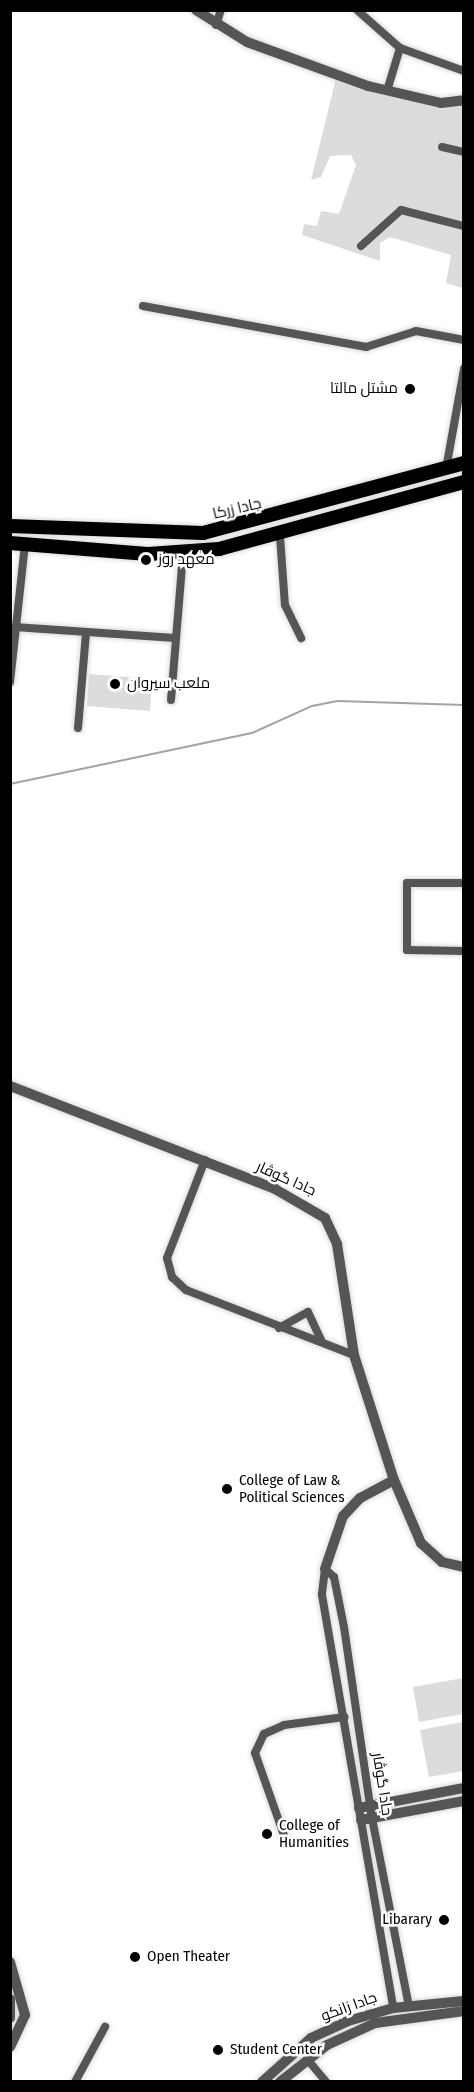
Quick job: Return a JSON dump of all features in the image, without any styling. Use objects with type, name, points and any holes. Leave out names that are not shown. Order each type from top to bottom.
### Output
[{"type":"main road","name":"جادا زرکا","points":[[10,526],[203,533],[464,463]]},
{"type":"main road","points":[[18,543],[183,553],[280,536],[464,482]]},
{"type":"street","points":[[196,10],[216,25],[285,57],[387,91],[441,103],[464,100]]},
{"type":"street","points":[[216,25],[221,10]]},
{"type":"street","points":[[357,10],[400,48],[464,71]]},
{"type":"street","points":[[387,91],[400,48]]},
{"type":"street","points":[[442,147],[464,152]]},
{"type":"street","points":[[362,246],[401,210],[464,226]]},
{"type":"street","points":[[143,306],[370,347],[416,331],[464,340]]},
{"type":"street","points":[[446,469],[464,369]]},
{"type":"street","points":[[280,536],[285,605],[301,638]]},
{"type":"street","points":[[10,682],[15,627],[18,543]]},
{"type":"street","points":[[171,700],[183,553]]},
{"type":"street","points":[[15,627],[175,638]]},
{"type":"street","points":[[78,728],[86,632]]},
{"type":"street","points":[[464,883],[407,883],[407,950],[464,951]]},
{"type":"street","name":"جادا گوڤار","points":[[10,1086],[205,1160],[308,1203],[325,1218],[337,1244],[354,1355],[394,1480],[420,1543],[436,1558],[464,1568]]},
{"type":"street","points":[[205,1160],[167,1258],[172,1277],[186,1290],[279,1328],[354,1355]]},
{"type":"street","points":[[279,1328],[308,1312],[322,1343]]},
{"type":"street","name":"جادا گوڤار","points":[[364,1807],[344,1718],[322,1595],[326,1569],[343,1516],[360,1498],[394,1480]]},
{"type":"street","name":"جادا گوڤار","points":[[326,1569],[334,1577],[344,1627],[364,1807],[393,2008]]},
{"type":"street","points":[[286,1841],[255,1753],[264,1734],[284,1725],[344,1718]]},
{"type":"street","points":[[364,1807],[464,1788]]},
{"type":"street","points":[[366,1819],[464,1801]]},
{"type":"street","name":"جادا گوڤار","points":[[366,1819],[409,2006]]},
{"type":"street","points":[[10,1962],[25,2015],[10,2047]]},
{"type":"street","points":[[10,1999],[10,2018]]},
{"type":"street","name":"جادا زانکو","points":[[262,2082],[311,2038],[393,2008],[464,2001]]},
{"type":"street","name":"جادا زانکو","points":[[280,2082],[307,2059],[375,2023],[464,2012]]},
{"type":"street","points":[[75,2082],[105,2027]]},
{"type":"street","points":[[307,2059],[326,2082]]},
{"type":"shaded area","points":[[337,74],[396,94],[463,102],[463,288],[446,283],[451,255],[390,237],[380,243],[380,261],[302,235],[304,224],[317,226],[321,211],[339,214],[356,165],[351,155],[330,156],[321,177],[311,180]]},
{"type":"shaded area","points":[[89,674],[152,679],[150,711],[87,706]]},
{"type":"shaded area","points":[[463,1678],[463,1714],[419,1722],[413,1687]]},
{"type":"shaded area","points":[[463,1722],[463,1771],[429,1777],[420,1730]]},
{"type":"waterway","points":[[10,784],[252,733],[312,706],[338,701],[464,705]]},
{"type":"place","name":"مشتل مالتا","points":[[410,389]]},
{"type":"place","name":"معهد روز","points":[[146,560]]},
{"type":"place","name":"ملعب سيروان","points":[[115,684]]},
{"type":"place","name":"College of Law & Political Sciences","points":[[227,1489]]},
{"type":"place","name":"College of Humanities","points":[[267,1834]]},
{"type":"place","name":"Libarary","points":[[444,1920]]},
{"type":"place","name":"Open Theater","points":[[135,1957]]},
{"type":"place","name":"Student Center","points":[[218,2050]]}]
